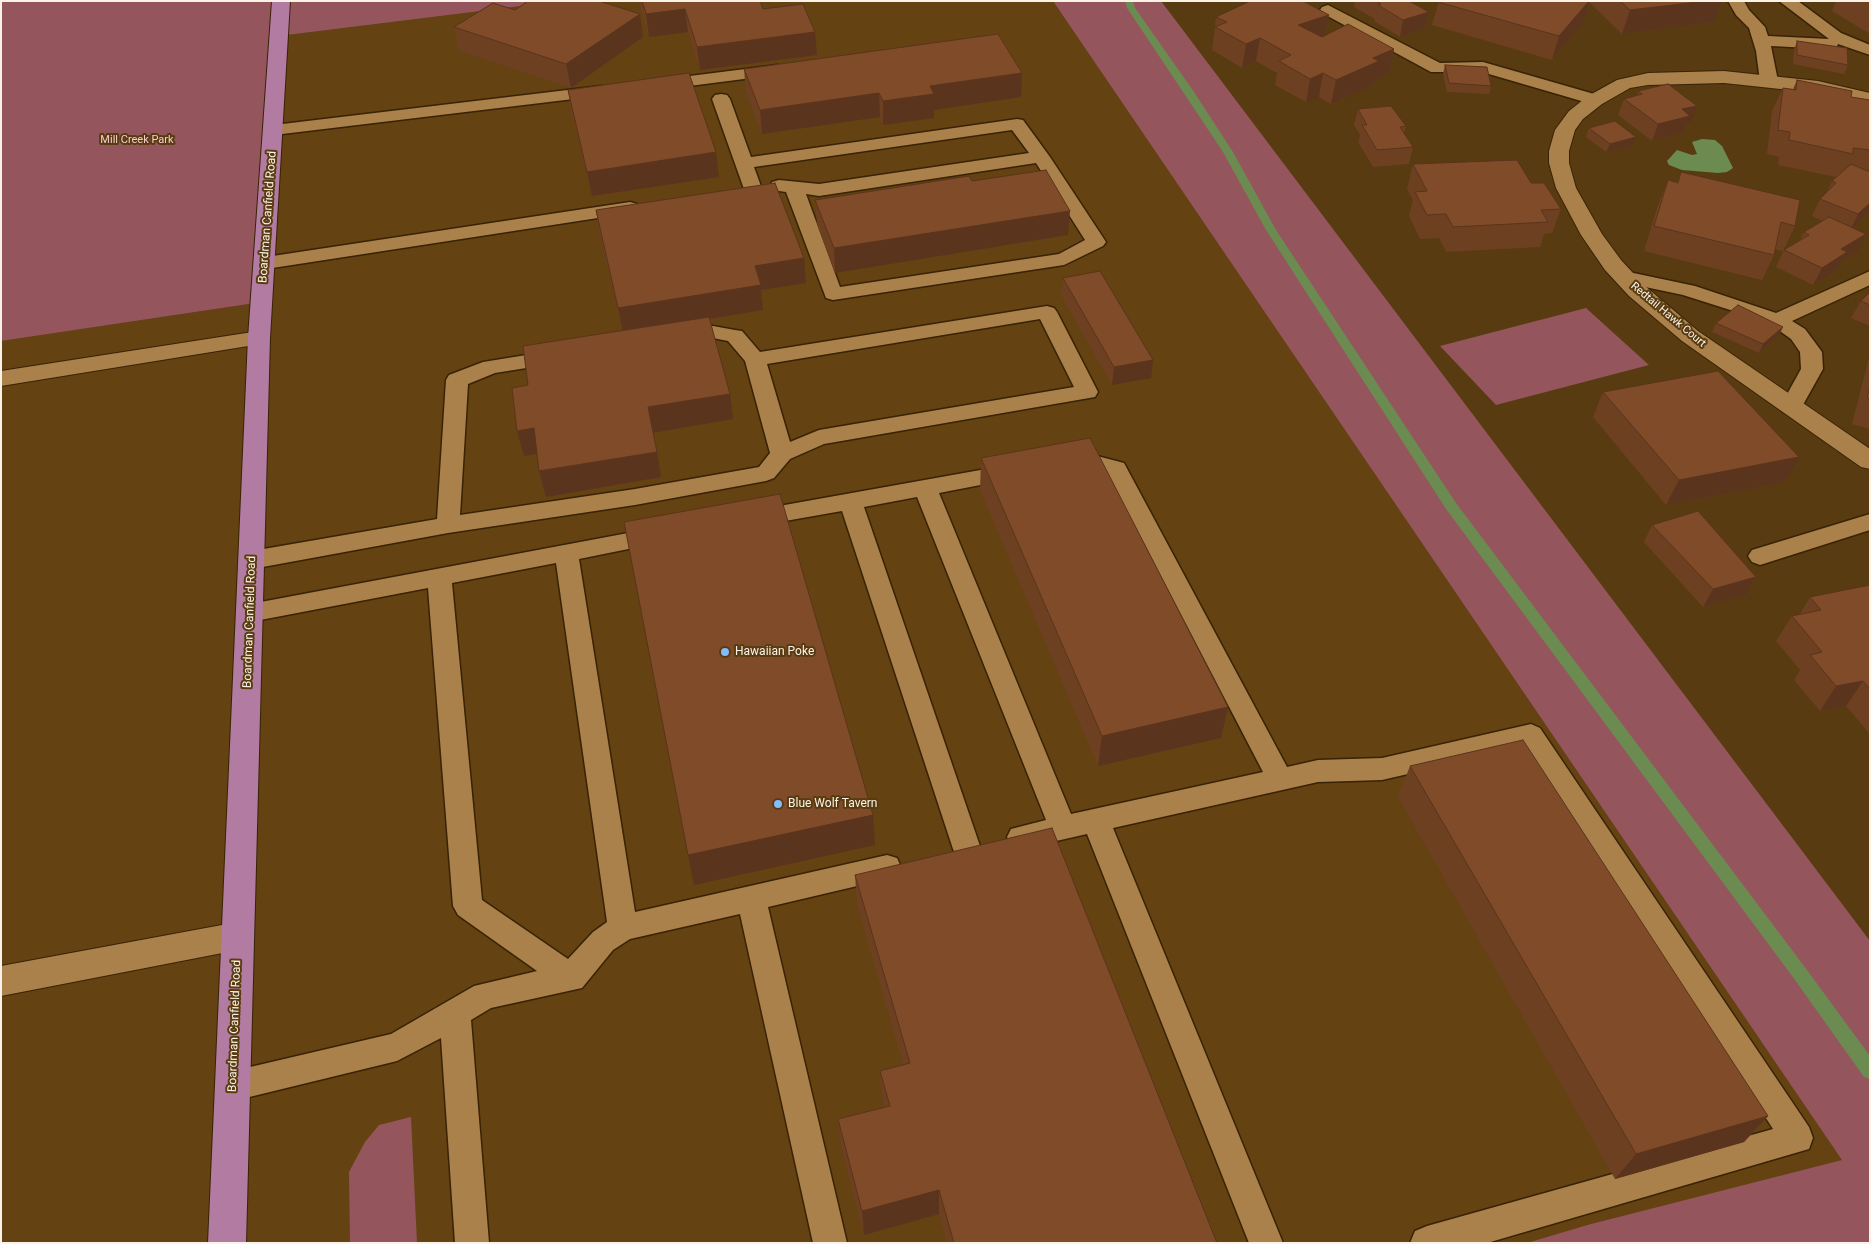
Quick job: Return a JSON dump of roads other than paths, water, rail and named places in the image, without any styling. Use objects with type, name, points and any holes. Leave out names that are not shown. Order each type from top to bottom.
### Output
[{"type":"main road","name":"Boardman Canfield Road","points":[[227,1243],[259,338],[266,263],[281,1]]},
{"type":"street","name":"Redtail Hawk Court","points":[[1870,99],[1818,87],[1769,81],[1724,77],[1648,79],[1624,84],[1595,100],[1576,115],[1565,130],[1559,151],[1559,163],[1566,188],[1592,235],[1624,277],[1690,336],[1870,461]]},
{"type":"street","points":[[1,379],[259,338]]},
{"type":"street","points":[[1,981],[238,936]]},
{"type":"lane","points":[[1736,1],[1742,12],[1757,28],[1764,51],[1769,81]]},
{"type":"lane","points":[[1786,1],[1835,36],[1848,43],[1870,50]]},
{"type":"lane","points":[[1328,10],[1437,68],[1483,67],[1595,100]]},
{"type":"lane","points":[[1760,40],[1804,44],[1848,43]]},
{"type":"lane","points":[[645,86],[797,68]]},
{"type":"lane","points":[[274,130],[617,89]]},
{"type":"lane","points":[[721,99],[753,190]]},
{"type":"lane","points":[[744,163],[1016,124],[1041,157],[1096,242],[1064,259],[833,294],[794,188]]},
{"type":"lane","points":[[734,192],[777,186],[819,190],[1041,157]]},
{"type":"lane","points":[[266,263],[648,205]]},
{"type":"lane","points":[[1624,277],[1688,290],[1777,320],[1798,334],[1811,352],[1812,369],[1791,406]]},
{"type":"lane","points":[[1777,320],[1870,277]]},
{"type":"lane","points":[[252,560],[448,525],[635,497],[766,473],[782,454],[819,437],[1087,392],[1047,312],[755,359]]},
{"type":"lane","points":[[664,340],[713,332],[735,336],[755,359],[782,454]]},
{"type":"lane","points":[[448,525],[457,380],[491,367],[578,353]]},
{"type":"lane","points":[[732,522],[1082,460],[1116,468],[1280,779]]},
{"type":"lane","points":[[924,488],[1063,828]]},
{"type":"lane","points":[[850,501],[966,849]]},
{"type":"lane","points":[[1760,556],[1870,522]]},
{"type":"lane","points":[[250,613],[683,531]]},
{"type":"lane","points":[[566,552],[622,928]]},
{"type":"lane","points":[[439,576],[468,906],[571,978]]},
{"type":"lane","points":[[938,856],[1318,771],[1382,769],[1531,735],[1797,1138],[1427,1243]]},
{"type":"lane","points":[[1096,821],[1266,1243]]},
{"type":"lane","points":[[233,1086],[397,1047],[485,996],[571,978],[603,942],[622,928],[910,862]]},
{"type":"lane","points":[[751,898],[830,1243]]},
{"type":"lane","points":[[455,1014],[472,1243]]},
{"type":"waterway","points":[[1129,1],[1131,8],[1228,152],[1271,230],[1451,506],[1801,975],[1870,1071]]},
{"type":"place","name":"Hawaiian Poke","points":[[725,652]]},
{"type":"place","name":"Blue Wolf Tavern","points":[[778,804]]},
{"type":"park label","name":"Mill Creek Park","points":[[137,140]]}]
